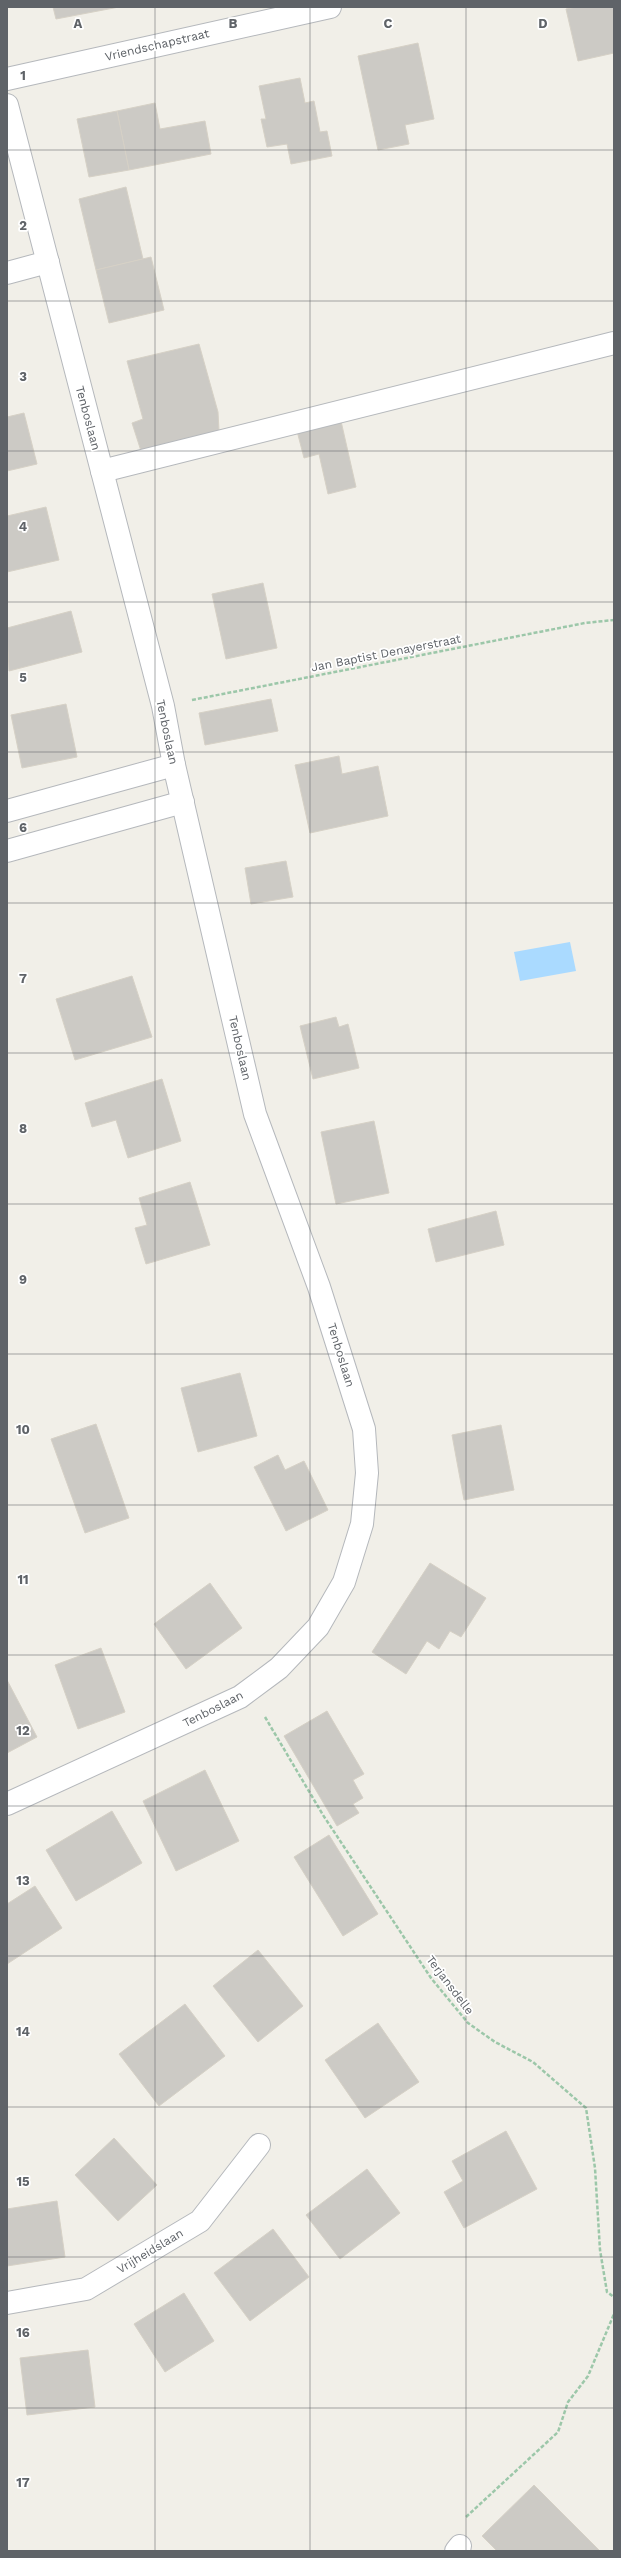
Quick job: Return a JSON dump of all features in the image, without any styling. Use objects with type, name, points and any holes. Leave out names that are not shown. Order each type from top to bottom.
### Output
[{"type":"street","name":"Vriendschapstraat","points":[[7,79],[330,7]]},
{"type":"street","name":"Tenboslaan","points":[[7,105],[162,706],[174,766],[255,1114],[322,1295],[364,1429],[367,1466],[362,1524],[344,1582],[318,1627],[279,1668],[249,1690],[219,1707],[7,1804]]},
{"type":"street","points":[[7,273],[48,262]]},
{"type":"street","points":[[102,471],[614,343]]},
{"type":"street","points":[[7,811],[174,766]]},
{"type":"street","points":[[7,851],[183,802]]},
{"type":"street","name":"Vrijheidslaan","points":[[7,2303],[86,2289],[200,2221],[259,2145]]},
{"type":"path","name":"Jan Baptist Denayerstraat","points":[[162,706],[585,622],[614,620]]},
{"type":"path","name":"Terjansdelle","points":[[249,1690],[323,1816],[431,1978],[463,2017],[494,2042],[533,2062],[586,2108],[595,2168],[600,2250],[607,2292],[614,2298]]},
{"type":"path","points":[[464,2518],[558,2432],[568,2402],[588,2376],[614,2314]]},
{"type":"water","points":[[570,942],[576,971],[520,981],[514,952]]},
{"type":"building","points":[[53,7],[119,7],[56,19]]},
{"type":"building","points":[[577,7],[614,7],[614,53],[578,61],[566,9]]},
{"type":"building","points":[[418,43],[434,119],[405,125],[409,144],[378,150],[358,56]]},
{"type":"building","points":[[300,78],[305,103],[314,101],[320,132],[327,131],[332,156],[291,164],[287,144],[267,147],[261,119],[266,119],[259,86]]},
{"type":"building","points":[[155,103],[160,129],[205,121],[211,154],[129,170],[117,111]]},
{"type":"building","points":[[117,111],[129,170],[89,177],[77,119]]},
{"type":"building","points":[[126,187],[143,259],[96,270],[79,199]]},
{"type":"building","points":[[151,257],[164,310],[109,323],[96,270]]},
{"type":"building","points":[[199,344],[218,412],[219,431],[141,451],[132,423],[143,419],[127,361]]},
{"type":"building","points":[[24,413],[37,464],[7,471],[7,417]]},
{"type":"building","points":[[341,421],[356,487],[328,494],[319,454],[304,458],[297,431]]},
{"type":"building","points":[[46,507],[59,560],[7,572],[7,516]]},
{"type":"building","points":[[263,583],[277,648],[226,659],[212,594]]},
{"type":"building","points":[[71,611],[82,652],[9,671],[7,628]]},
{"type":"building","points":[[271,699],[278,731],[205,745],[199,713]]},
{"type":"building","points":[[66,704],[77,757],[22,768],[11,715]]},
{"type":"building","points":[[339,756],[342,774],[378,766],[388,816],[310,833],[295,765]]},
{"type":"building","points":[[286,861],[293,897],[251,904],[245,868]]},
{"type":"building","points":[[132,976],[152,1037],[75,1060],[56,999]]},
{"type":"building","points":[[336,1017],[339,1027],[348,1024],[359,1068],[313,1079],[300,1026]]},
{"type":"building","points":[[162,1079],[181,1141],[128,1158],[116,1120],[92,1127],[85,1103]]},
{"type":"building","points":[[374,1121],[389,1193],[336,1204],[321,1132]]},
{"type":"building","points":[[190,1182],[210,1245],[146,1264],[135,1228],[147,1225],[139,1198]]},
{"type":"building","points":[[496,1211],[504,1245],[436,1262],[428,1229]]},
{"type":"building","points":[[240,1373],[257,1436],[198,1452],[181,1388]]},
{"type":"building","points":[[96,1424],[129,1518],[85,1533],[51,1439]]},
{"type":"building","points":[[501,1425],[514,1490],[464,1500],[452,1435]]},
{"type":"building","points":[[278,1455],[285,1470],[304,1461],[328,1510],[286,1531],[254,1467]]},
{"type":"building","points":[[430,1563],[486,1598],[461,1637],[450,1631],[439,1649],[427,1641],[406,1674],[372,1652]]},
{"type":"building","points":[[210,1583],[242,1628],[186,1669],[154,1624]]},
{"type":"building","points":[[101,1648],[125,1712],[78,1729],[55,1665]]},
{"type":"building","points":[[7,1680],[37,1737],[7,1753]]},
{"type":"building","points":[[327,1711],[364,1774],[353,1780],[363,1798],[353,1804],[359,1813],[337,1826],[284,1736]]},
{"type":"building","points":[[205,1770],[239,1841],[176,1871],[143,1801]]},
{"type":"building","points":[[112,1811],[142,1863],[76,1901],[46,1850]]},
{"type":"building","points":[[329,1835],[378,1914],[343,1936],[294,1857]]},
{"type":"building","points":[[35,1886],[62,1928],[7,1964],[7,1904]]},
{"type":"building","points":[[258,1950],[303,2006],[258,2042],[213,1986]]},
{"type":"building","points":[[185,2004],[225,2056],[159,2106],[119,2054]]},
{"type":"building","points":[[378,2023],[419,2082],[365,2118],[325,2060]]},
{"type":"building","points":[[506,2131],[537,2189],[464,2228],[444,2192],[463,2181],[452,2161]]},
{"type":"building","points":[[114,2138],[157,2185],[118,2221],[75,2175]]},
{"type":"building","points":[[367,2169],[400,2213],[340,2259],[306,2215]]},
{"type":"building","points":[[57,2201],[65,2257],[7,2266],[7,2209]]},
{"type":"building","points":[[273,2229],[309,2277],[250,2321],[214,2273]]},
{"type":"building","points":[[184,2293],[214,2341],[165,2372],[134,2324]]},
{"type":"building","points":[[88,2350],[95,2407],[27,2415],[20,2358]]},
{"type":"building","points":[[534,2485],[600,2551],[497,2551],[482,2536]]}]
